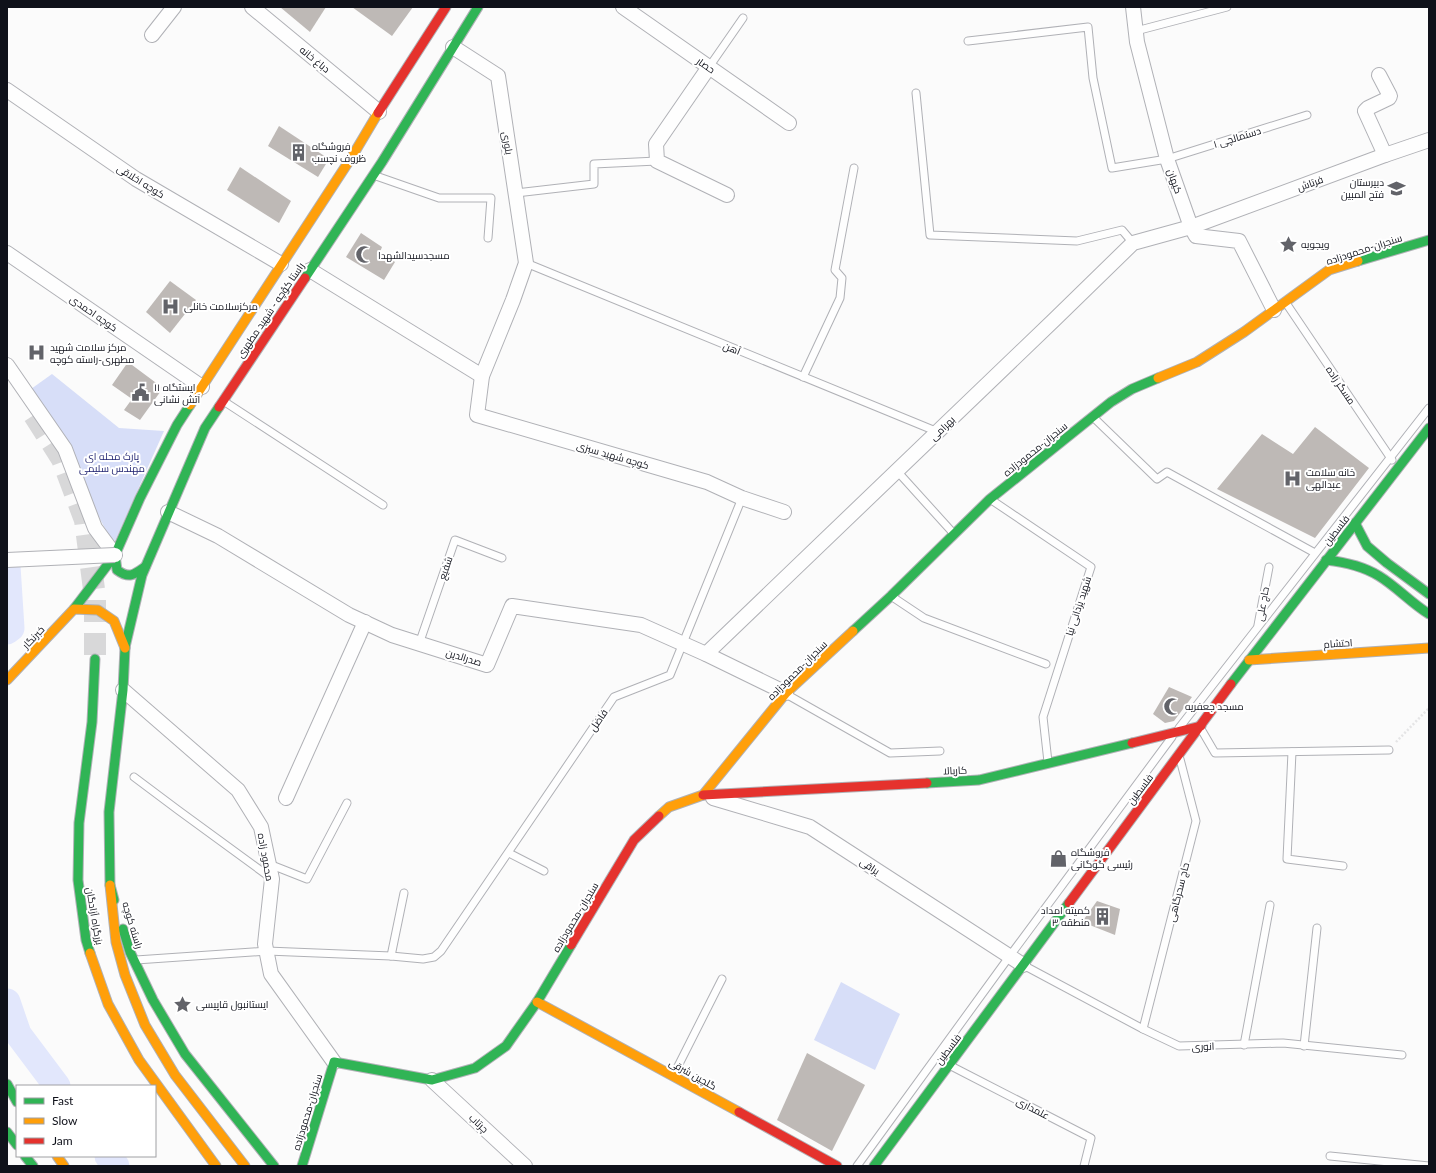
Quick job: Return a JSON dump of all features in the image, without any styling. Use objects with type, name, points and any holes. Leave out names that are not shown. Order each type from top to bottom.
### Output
[{"type":"main road","name":"راستا کؤچه - شهید مطهری","points":[[115,555],[144,500],[177,425],[190,410],[202,387],[353,155],[446,7]]},
{"type":"main road","name":"راستا کؤچه - شهید مطهری","points":[[125,647],[142,575],[164,511],[206,428],[207,420],[223,401],[374,175],[478,7]]},
{"type":"main road","name":"سنجران-محمودزاده","points":[[302,1166],[334,1062],[432,1080],[475,1068],[506,1046],[537,1002],[634,840],[670,807],[703,795],[786,693],[891,596],[990,499],[1111,402],[1132,389],[1197,362],[1244,332],[1329,270],[1429,240]]},
{"type":"main road","name":"فلسطین","points":[[874,1166],[1249,660],[1429,428]]},
{"type":"main road","points":[[1355,523],[1367,546],[1429,594]]},
{"type":"main road","points":[[115,555],[118,570],[124,575],[134,575],[145,567]]},
{"type":"main road","name":"خبرنگار","points":[[7,680],[74,609],[115,555]]},
{"type":"main road","points":[[1326,560],[1349,563],[1379,576],[1429,614]]},
{"type":"main road","points":[[74,609],[98,610],[114,621],[125,647]]},
{"type":"main road","name":"راسته کوچه","points":[[125,647],[109,812],[110,884],[130,952],[153,1000],[185,1054],[274,1166]]},
{"type":"main road","name":"احتشام","points":[[1249,660],[1429,648]]},
{"type":"main road","name":"بزرگراه آزادگان","points":[[95,659],[92,722],[79,823],[78,880],[86,940],[108,1004],[140,1060],[194,1138],[216,1166]]},
{"type":"main road","name":"کاربالا","points":[[703,795],[980,780],[1200,726]]},
{"type":"main road","points":[[110,884],[116,942],[125,976],[145,1026],[175,1075],[245,1166]]},
{"type":"main road","name":"گلچین شرقی","points":[[537,1002],[837,1166]]},
{"type":"main road","points":[[7,1084],[16,1100]]},
{"type":"main road","points":[[7,1132],[16,1144]]},
{"type":"main road","points":[[26,1157],[33,1166]]},
{"type":"main road","points":[[58,1157],[64,1166]]},
{"type":"street","points":[[152,35],[174,7]]},
{"type":"street","name":"دباغ خانه","points":[[252,7],[379,112]]},
{"type":"street","name":"حصار","points":[[623,7],[789,122]]},
{"type":"street","name":"کیهان","points":[[1133,7],[1137,42],[1167,158],[1191,227]]},
{"type":"street","name":"بلوری","points":[[453,47],[498,76],[526,263]]},
{"type":"street","points":[[709,67],[656,144],[657,161],[727,195]]},
{"type":"street","points":[[1379,76],[1390,96],[1389,98],[1368,108],[1365,111],[1385,155]]},
{"type":"street","name":"کوچه اخلاقی","points":[[7,90],[136,179],[281,264]]},
{"type":"street","name":"فرتاش","points":[[1191,227],[1429,140]]},
{"type":"street","points":[[1191,227],[1196,236],[1239,241],[1280,306]]},
{"type":"street","name":"بهرامی","points":[[706,654],[1133,243],[1191,227]]},
{"type":"street","name":"کوچه احمدی","points":[[7,253],[202,387]]},
{"type":"street","name":"کوچه شهید سبزی","points":[[526,263],[513,300],[482,376],[477,415],[707,482],[742,498],[784,512]]},
{"type":"street","points":[[310,270],[482,376]]},
{"type":"street","points":[[7,365],[64,449],[95,528],[115,555]]},
{"type":"street","name":"صدرالدین","points":[[164,511],[218,536],[349,615],[392,635],[487,665],[512,606],[641,625],[706,654],[786,693]]},
{"type":"street","points":[[7,560],[115,555]]},
{"type":"street","points":[[286,798],[365,622]]},
{"type":"street","name":"محمود زاده","points":[[122,690],[238,790],[261,827],[272,878],[265,944],[271,974],[334,1062]]},
{"type":"street","name":"یراقی","points":[[703,795],[810,827],[1009,957],[1024,965]]},
{"type":"street","name":"چرتاب","points":[[432,1080],[525,1166]]},
{"type":"lane","points":[[1136,31],[1226,7]]},
{"type":"lane","points":[[709,67],[743,18]]},
{"type":"lane","name":"دستمالچی ۱","points":[[968,41],[1088,27],[1093,78],[1112,168],[1167,158],[1307,115]]},
{"type":"lane","points":[[916,93],[930,235],[1076,241],[1122,230],[1133,243]]},
{"type":"lane","points":[[516,193],[594,184],[594,164],[657,161]]},
{"type":"lane","points":[[803,377],[840,298],[842,278],[836,270],[854,168]]},
{"type":"lane","points":[[374,175],[439,198],[491,198],[488,238]]},
{"type":"lane","name":"آهن","points":[[526,263],[938,432]]},
{"type":"lane","name":"مسگر زاده","points":[[1280,306],[1397,468]]},
{"type":"lane","points":[[223,401],[383,505]]},
{"type":"lane","points":[[857,1166],[1009,957],[1176,732],[1429,408]]},
{"type":"lane","points":[[1092,417],[1156,479],[1167,472],[1315,553]]},
{"type":"lane","points":[[897,471],[954,534]]},
{"type":"lane","name":"فاضل","points":[[391,956],[423,959],[434,957],[441,951],[614,697],[670,675],[742,498]]},
{"type":"lane","name":"شهید یزدانی نیا","points":[[990,499],[1091,567],[1043,717],[1048,763]]},
{"type":"lane","name":"شفیع","points":[[419,644],[455,540],[502,558]]},
{"type":"lane","name":"حاج علی","points":[[1265,640],[1258,627],[1269,567]]},
{"type":"lane","points":[[891,596],[924,618],[1046,664]]},
{"type":"lane","points":[[786,693],[890,753],[940,751]]},
{"type":"lane","points":[[1200,726],[1215,753],[1388,750]]},
{"type":"lane","points":[[1292,752],[1287,859],[1343,866]]},
{"type":"lane","name":"حاج سحرگاهی","points":[[1143,1029],[1196,821],[1179,755]]},
{"type":"lane","points":[[134,777],[272,878]]},
{"type":"lane","points":[[269,864],[307,879],[347,803]]},
{"type":"lane","points":[[509,853],[544,871]]},
{"type":"lane","points":[[134,960],[267,951],[391,956],[404,893]]},
{"type":"lane","points":[[1244,1045],[1270,905]]},
{"type":"lane","points":[[1304,1046],[1317,928]]},
{"type":"lane","name":"انوری","points":[[1024,965],[1143,1029],[1179,1046],[1283,1043],[1402,1055]]},
{"type":"lane","points":[[673,1076],[722,978]]},
{"type":"lane","name":"علمداری","points":[[949,1065],[1091,1138],[1084,1166]]},
{"type":"lane","points":[[1330,1156],[1429,1166]]},
{"type":"path","points":[[1388,750],[1429,708]]},
{"type":"green space","name":"پارک محله ای مهندس سلیمی","points":[[52,374],[119,428],[164,431],[115,541],[109,536],[31,389]]},
{"type":"green space","points":[[841,982],[900,1014],[875,1070],[814,1040]]},
{"type":"building","points":[[280,7],[326,7],[310,32]]},
{"type":"building","points":[[352,7],[413,7],[392,36]]},
{"type":"building","name":"فروشگاه ظروف نچسب","points":[[279,126],[329,159],[318,177],[268,146]]},
{"type":"building","points":[[240,167],[291,201],[279,223],[227,190]]},
{"type":"building","name":"مسجدسیدالشهدا","points":[[361,233],[382,247],[380,252],[395,262],[384,280],[346,257]]},
{"type":"building","name":"مرکزسلامت خانلی","points":[[170,281],[196,300],[170,333],[146,312]]},
{"type":"building","name":"ایستگاه ۱۱ آتش نشانی","points":[[128,362],[163,388],[140,420],[124,410],[132,399],[112,385]]},
{"type":"building","name":"خانه سلامت عبدالهی","points":[[1315,427],[1369,468],[1315,538],[1217,489],[1262,434],[1293,454]]},
{"type":"building","name":"مسجد جعفریه","points":[[1169,687],[1192,697],[1174,721],[1165,723],[1153,714]]},
{"type":"building","name":"کمیته امداد منطقه ۳","points":[[1097,901],[1120,909],[1115,935],[1082,922]]},
{"type":"building","points":[[807,1053],[865,1085],[832,1151],[777,1120]]},
{"type":"waterway","points":[[7,566],[11,628],[7,631]]},
{"type":"waterway","points":[[7,1002],[18,1034],[56,1085]]},
{"type":"waterway","points":[[109,1157],[116,1166]]},
{"type":"tunnel","points":[[34,415],[62,459],[85,520],[95,597],[95,659]]},
{"type":"traffic: fast","points":[[305,278],[382,162],[478,7]]},
{"type":"traffic: fast","points":[[1358,261],[1429,240]]},
{"type":"traffic: fast","points":[[853,631],[990,499],[1111,402],[1132,389],[1158,378]]},
{"type":"traffic: fast","points":[[74,609],[115,555],[140,498],[177,425],[190,405]]},
{"type":"traffic: fast","points":[[125,647],[142,575],[205,428],[219,407]]},
{"type":"traffic: fast","points":[[1231,684],[1429,428]]},
{"type":"traffic: fast","points":[[1355,523],[1367,546],[1429,594]]},
{"type":"traffic: fast","points":[[115,555],[117,570],[121,573],[131,575],[145,567]]},
{"type":"traffic: fast","points":[[1326,560],[1353,565],[1373,573],[1386,580],[1429,614]]},
{"type":"traffic: fast","points":[[114,900],[110,885],[109,812],[123,690],[125,648]]},
{"type":"traffic: fast","points":[[90,953],[86,940],[78,880],[79,823],[92,722],[95,659]]},
{"type":"traffic: fast","points":[[927,783],[979,780],[1132,743]]},
{"type":"traffic: fast","points":[[874,1166],[1069,903]]},
{"type":"traffic: fast","points":[[123,929],[130,952],[153,1000],[185,1054],[274,1166]]},
{"type":"traffic: fast","points":[[302,1166],[334,1062],[432,1080],[475,1068],[506,1046],[537,1002],[571,945]]},
{"type":"traffic: fast","points":[[7,1084],[16,1100]]},
{"type":"traffic: fast","points":[[7,1132],[16,1144]]},
{"type":"traffic: fast","points":[[26,1157],[33,1166]]},
{"type":"traffic: slow","points":[[190,405],[353,155],[378,113]]},
{"type":"traffic: slow","points":[[1158,378],[1197,362],[1244,332],[1329,270],[1358,261]]},
{"type":"traffic: slow","points":[[7,680],[74,609],[98,610],[114,621],[125,648]]},
{"type":"traffic: slow","points":[[659,816],[669,807],[703,795],[786,693],[853,631]]},
{"type":"traffic: slow","points":[[1249,660],[1429,648]]},
{"type":"traffic: slow","points":[[110,885],[116,942],[125,975],[145,1025],[175,1075],[245,1166]]},
{"type":"traffic: slow","points":[[90,953],[108,1004],[139,1060],[216,1166]]},
{"type":"traffic: slow","points":[[537,1002],[739,1112]]},
{"type":"traffic: slow","points":[[58,1157],[64,1166]]},
{"type":"traffic: jam","points":[[378,113],[446,7]]},
{"type":"traffic: jam","points":[[219,407],[305,278]]},
{"type":"traffic: jam","points":[[1069,903],[1231,684]]},
{"type":"traffic: jam","points":[[1132,743],[1201,726]]},
{"type":"traffic: jam","points":[[703,795],[927,783]]},
{"type":"traffic: jam","points":[[571,945],[634,840],[659,816]]},
{"type":"traffic: jam","points":[[739,1112],[837,1166]]},
{"type":"place","name":"فروشگاه ظروف نچسب","points":[[299,152]]},
{"type":"place","name":"دبیرستان فتح المبین","points":[[1397,188]]},
{"type":"place","name":"ویجویه","points":[[1288,244]]},
{"type":"place","name":"مسجدسیدالشهدا","points":[[365,255]]},
{"type":"place","name":"مرکزسلامت خانلی","points":[[171,306]]},
{"type":"place","name":"مرکز سلامت شهید مطهری-راسته کوچه","points":[[37,353]]},
{"type":"place","name":"ایستگاه ۱۱ آتش نشانی","points":[[141,393]]},
{"type":"place","name":"خانه سلامت عبدالهی","points":[[1293,478]]},
{"type":"place","name":"مسجد جعفریه","points":[[1172,706]]},
{"type":"place","name":"فروشگاه رئیسی گوگانی","points":[[1058,858]]},
{"type":"place","name":"کمیته امداد منطقه ۳","points":[[1103,916]]},
{"type":"place","name":"ایستانبول قاپیسی","points":[[183,1004]]}]
